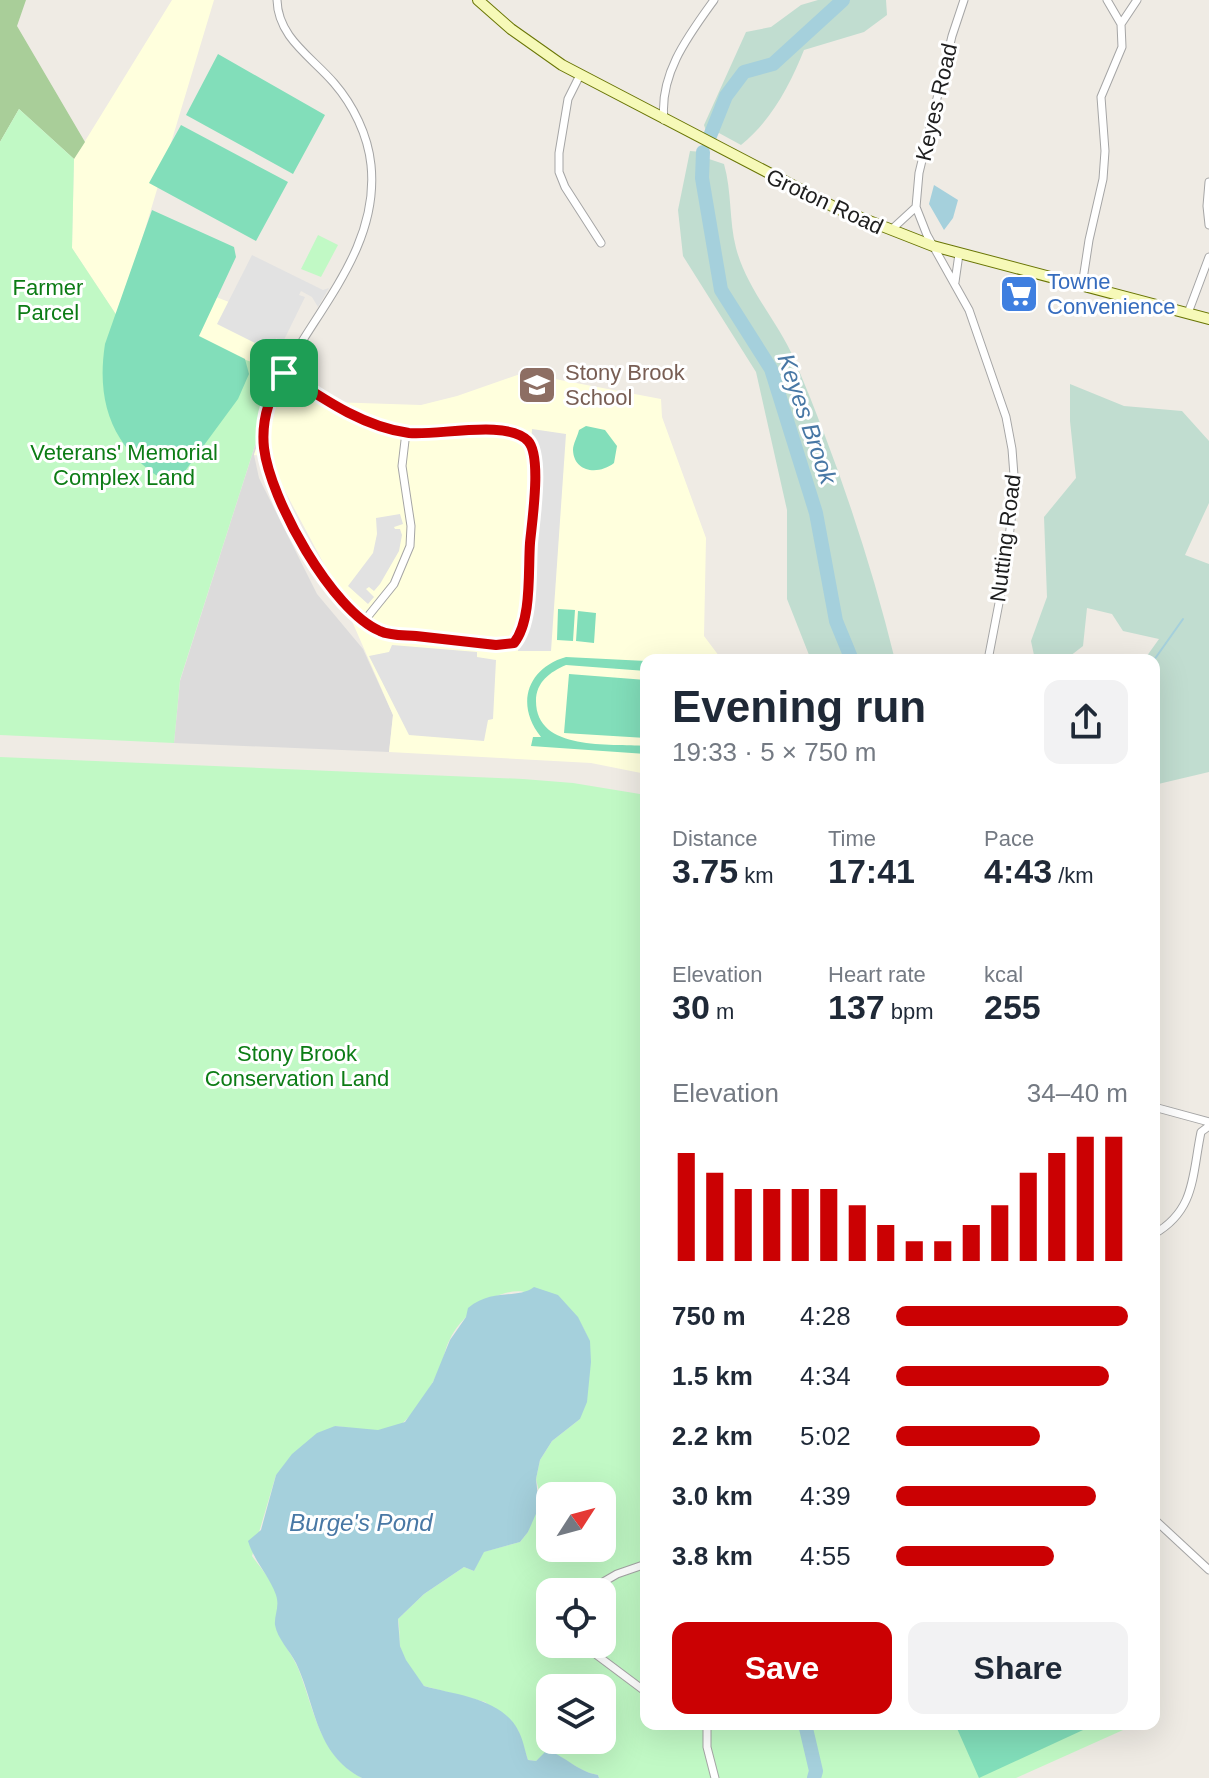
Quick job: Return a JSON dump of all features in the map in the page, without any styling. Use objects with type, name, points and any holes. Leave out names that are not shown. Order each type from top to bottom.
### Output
[{"type":"main road","name":"Groton Road","points":[[478,0],[532,45],[580,75],[816,199],[889,231],[959,254],[1209,319]]},
{"type":"street","points":[[277,0],[282,25],[291,39],[351,105],[368,150],[372,195],[366,227],[353,259],[271,392],[264,422],[267,464],[274,486],[317,572],[348,607],[376,629],[383,633],[496,645],[514,643],[522,633],[534,480],[534,453],[528,441],[513,432],[406,432],[385,429],[314,393],[284,373]]},
{"type":"street","points":[[664,120],[662,100],[666,80],[681,50],[714,0]]},
{"type":"street","name":"Keyes Road","points":[[933,246],[916,207],[919,173],[964,0]]},
{"type":"street","points":[[1082,286],[1103,179],[1105,151],[1101,97],[1122,47],[1121,24],[1107,0]]},
{"type":"street","points":[[1121,24],[1137,0]]},
{"type":"street","points":[[580,75],[568,99],[559,172],[565,187],[601,243]]},
{"type":"street","points":[[1209,182],[1209,225]]},
{"type":"street","points":[[889,231],[916,207]]},
{"type":"street","name":"Nutting Road","points":[[933,246],[969,310],[1006,417],[1012,449],[1015,489],[1004,577],[989,654]]},
{"type":"street","points":[[955,282],[959,254]]},
{"type":"street","points":[[1188,313],[1209,257]]},
{"type":"street","points":[[365,620],[394,584],[410,546],[411,526],[402,466],[406,432]]},
{"type":"street","points":[[1160,1109],[1209,1124],[1201,1132],[1193,1186],[1184,1208],[1169,1226],[1160,1231]]},
{"type":"street","points":[[1160,1525],[1209,1570]]},
{"type":"street","points":[[610,1578],[640,1566]]},
{"type":"street","points":[[601,1658],[640,1688]]},
{"type":"street","points":[[707,1730],[707,1747],[715,1778]]},
{"type":"shaded area","name":"Stony Brook School","points":[[172,0],[214,0],[134,266],[237,305],[297,382],[330,402],[421,405],[523,373],[661,399],[662,417],[706,538],[704,636],[718,654],[640,654],[640,773],[591,763],[389,752],[393,715],[341,596],[279,480],[272,457],[254,455],[274,389],[117,316],[72,248],[74,159]]},
{"type":"shaded area","points":[[818,0],[886,0],[887,15],[864,32],[804,50],[778,102],[762,125],[741,145],[719,133],[712,138],[704,125],[746,32],[771,27],[801,5]]},
{"type":"shaded area","name":"Keyes Brook","points":[[690,151],[702,152],[706,158],[724,164],[734,238],[741,263],[788,346],[824,434],[863,546],[893,654],[809,654],[787,599],[787,510],[756,372],[683,256],[678,210]]},
{"type":"shaded area","points":[[252,255],[323,290],[329,288],[318,307],[312,297],[301,291],[299,295],[305,297],[283,342],[276,338],[275,342],[284,347],[293,345],[281,364],[279,355],[217,324]]},
{"type":"shaded area","points":[[1070,384],[1124,406],[1182,411],[1209,441],[1209,503],[1185,555],[1209,564],[1209,772],[1160,784],[1160,654],[1148,654],[1159,639],[1123,631],[1112,614],[1087,608],[1083,646],[1073,654],[1034,654],[1031,641],[1047,597],[1044,517],[1076,478]]},
{"type":"shaded area","points":[[273,389],[254,455],[259,478],[317,594],[363,649],[393,715],[389,752],[174,743],[180,681]]},
{"type":"shaded area","points":[[532,429],[566,434],[551,651],[518,651]]},
{"type":"shaded area","points":[[400,514],[403,524],[394,527],[400,529],[402,535],[399,551],[374,591],[369,587],[366,589],[374,597],[368,604],[348,586],[373,553],[376,518]]},
{"type":"shaded area","points":[[392,645],[477,652],[477,657],[496,660],[493,719],[488,720],[484,741],[409,735],[369,656],[389,652]]},
{"type":"green space","points":[[0,0],[26,0],[17,26],[85,142],[74,159],[19,109],[0,142]]},
{"type":"green space","points":[[218,54],[325,115],[293,174],[186,115]]},
{"type":"green space","name":"Veterans' Memorial Complex Land","points":[[19,109],[74,159],[72,248],[117,316],[284,373],[273,389],[180,680],[174,743],[0,735],[0,142]]},
{"type":"green space","points":[[181,125],[288,182],[256,241],[149,183]]},
{"type":"green space","points":[[152,210],[234,247],[236,257],[199,336],[245,359],[249,374],[238,399],[174,486],[137,460],[124,444],[107,409],[103,389],[105,344]]},
{"type":"green space","points":[[318,235],[338,245],[321,277],[301,269]]},
{"type":"green space","points":[[586,426],[605,430],[617,446],[614,463],[608,467],[588,470],[574,458],[573,448],[579,430]]},
{"type":"green space","points":[[558,609],[575,610],[573,641],[557,640]]},
{"type":"green space","points":[[578,611],[596,613],[594,643],[576,641]]},
{"type":"green space","points":[[566,657],[640,661],[640,671],[566,665],[545,678],[538,688],[536,701],[539,717],[548,729],[561,737],[595,744],[640,746],[640,754],[531,746],[533,737],[541,737],[528,713],[529,689],[542,670]]},
{"type":"green space","points":[[569,674],[640,680],[640,738],[564,733]]},
{"type":"green space","name":"Stony Brook Conservation Land","points":[[0,757],[523,779],[640,794],[640,1730],[1123,1730],[1016,1778],[599,1778],[555,1754],[616,1754],[616,1674],[536,1674],[536,1754],[544,1754],[536,1761],[528,1760],[518,1730],[485,1702],[424,1686],[401,1652],[398,1619],[424,1594],[464,1567],[474,1571],[483,1552],[520,1542],[528,1532],[536,1507],[536,1562],[616,1562],[616,1482],[537,1482],[536,1479],[540,1460],[552,1441],[580,1419],[589,1373],[589,1343],[576,1318],[533,1294],[518,1291],[494,1297],[463,1320],[450,1339],[429,1388],[406,1420],[382,1430],[335,1426],[276,1475],[252,1556],[276,1592],[279,1605],[276,1627],[298,1668],[320,1730],[336,1757],[362,1778],[0,1778]]},
{"type":"green space","points":[[958,1730],[1083,1730],[979,1778]]},
{"type":"water","points":[[934,185],[958,200],[953,218],[944,230],[929,204]]},
{"type":"water","name":"Burge's Pond","points":[[534,1287],[558,1295],[578,1317],[590,1341],[587,1402],[580,1419],[552,1441],[540,1460],[536,1479],[536,1514],[528,1532],[520,1542],[484,1552],[474,1571],[464,1567],[424,1594],[398,1619],[400,1646],[424,1686],[477,1699],[510,1719],[520,1734],[528,1760],[536,1761],[543,1754],[556,1754],[599,1778],[362,1778],[346,1768],[326,1742],[296,1663],[276,1630],[276,1595],[248,1541],[261,1530],[276,1475],[292,1454],[317,1433],[335,1426],[378,1430],[405,1422],[433,1382],[450,1340],[466,1317],[468,1308],[487,1298]]},
{"type":"waterway","name":"Keyes Brook","points":[[710,136],[726,96],[744,72],[773,64],[843,0]]},
{"type":"waterway","name":"Keyes Brook","points":[[703,152],[702,178],[721,290],[771,369],[816,513],[836,621],[850,654]]},
{"type":"waterway","points":[[1158,654],[1183,619]]},
{"type":"waterway","name":"Keyes Brook","points":[[806,1730],[816,1771],[814,1778]]},
{"type":"place","name":"Towne Convenience","points":[[1019,294]]},
{"type":"place","name":"Stony Brook School","points":[[537,385]]},
{"type":"route","points":[[284,373],[350,413],[385,429],[411,433],[513,432],[528,441],[534,453],[534,493],[525,611],[522,633],[514,643],[496,645],[383,633],[348,607],[317,572],[274,486],[267,464],[264,422],[271,392],[284,373]]},
{"type":"park label","name":"Farmer Parcel","points":[[48,300]]}]
